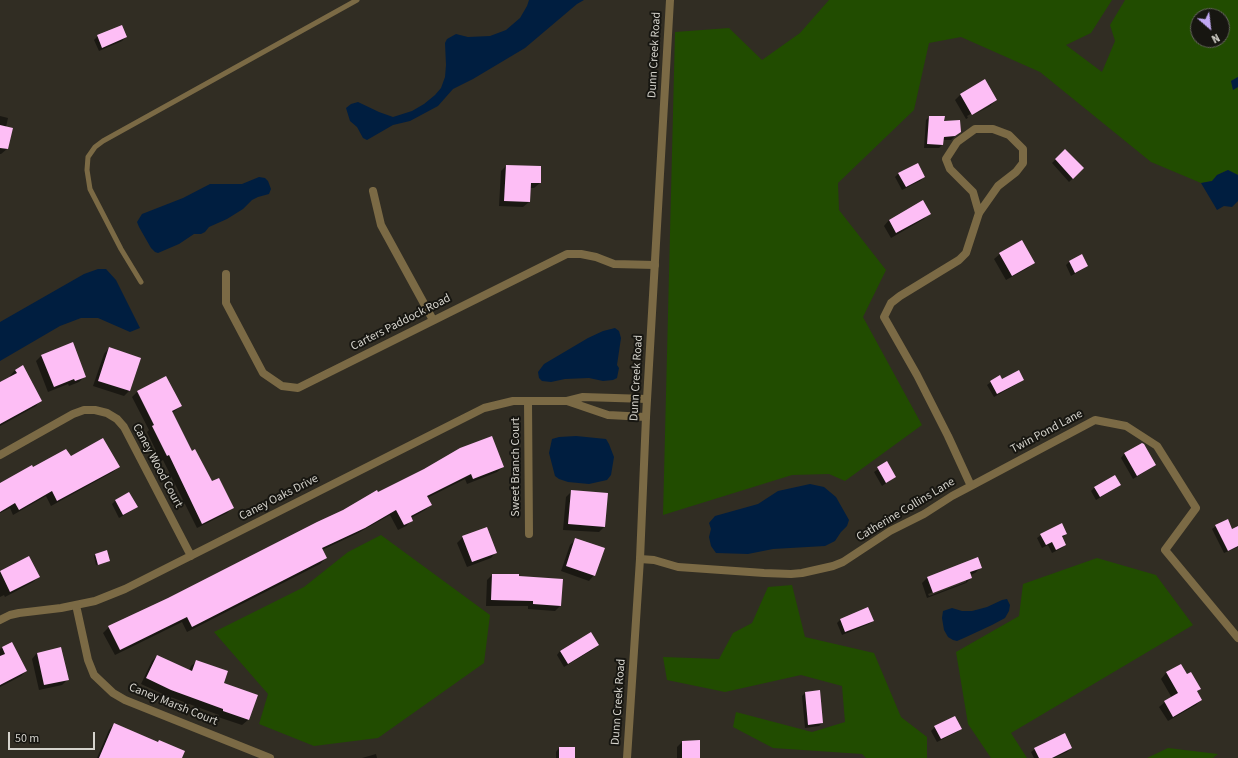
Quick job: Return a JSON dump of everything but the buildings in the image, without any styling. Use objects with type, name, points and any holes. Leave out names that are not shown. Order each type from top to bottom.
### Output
[{"type":"street","name":"Dunn Creek Road","points":[[627,758],[640,559],[646,417],[670,0]]},
{"type":"street","name":"Catherine Collins Lane","points":[[640,559],[654,560],[678,566],[791,574],[833,566],[842,562],[890,531],[924,514],[971,486],[917,375],[884,317],[891,303],[959,260],[966,253],[979,214],[998,186],[1016,172],[1023,163],[1023,149],[1009,135],[994,129],[975,129],[957,142],[946,159],[950,169],[973,192],[979,214]]},
{"type":"street","points":[[373,191],[381,226],[433,320]]},
{"type":"street","name":"Carters Paddock Road","points":[[226,274],[226,303],[263,373],[282,386],[298,388],[567,254],[581,254],[596,257],[614,264],[655,265]]},
{"type":"street","name":"Caney Oaks Drive","points":[[0,620],[10,615],[19,613],[61,608],[95,601],[125,589],[484,408],[513,401],[567,401],[583,397],[647,399]]},
{"type":"street","name":"Sweet Branch Court","points":[[528,401],[529,534]]},
{"type":"street","name":"Caney Oaks Drive","points":[[567,401],[608,415],[646,417]]},
{"type":"street","name":"Caney Wood Court","points":[[0,455],[73,414],[84,410],[95,410],[107,413],[117,419],[124,427],[191,556]]},
{"type":"street","name":"Twin Pond Lane","points":[[971,486],[1095,420],[1126,426],[1157,446],[1196,508],[1166,550],[1238,638]]},
{"type":"street","name":"Caney Marsh Court","points":[[76,605],[88,660],[94,675],[113,693],[125,700],[270,758]]},
{"type":"lane","points":[[141,282],[121,249],[90,189],[86,170],[88,157],[94,147],[357,0]]},
{"type":"green space","points":[[829,0],[1112,0],[1091,33],[1066,45],[1102,72],[1115,41],[1110,25],[1125,0],[1238,0],[1238,77],[1231,81],[1233,90],[1238,87],[1238,175],[1228,170],[1217,175],[1212,181],[1201,183],[1151,162],[1040,72],[961,37],[929,43],[914,110],[838,183],[839,210],[886,270],[863,317],[922,425],[845,481],[829,474],[792,475],[663,515],[675,32],[729,28],[762,60],[800,33]]},
{"type":"green space","points":[[381,535],[490,615],[484,663],[378,738],[314,746],[259,724],[268,694],[214,632],[304,587],[348,552]]},
{"type":"green space","points":[[1097,558],[1156,575],[1193,625],[1011,733],[1027,758],[991,758],[968,724],[956,652],[1019,616],[1023,584]]},
{"type":"green space","points":[[792,585],[805,637],[874,653],[901,717],[927,737],[927,758],[866,758],[862,754],[773,748],[733,727],[736,712],[812,732],[845,722],[842,686],[801,675],[725,692],[667,680],[663,657],[719,659],[733,633],[752,623],[768,587]]},
{"type":"green space","points":[[1168,748],[1218,754],[1213,758],[1147,758]]},
{"type":"water","points":[[529,0],[584,0],[577,4],[525,48],[473,79],[453,89],[438,106],[410,121],[393,125],[367,140],[363,138],[357,127],[350,121],[346,108],[351,104],[358,102],[393,117],[412,111],[424,104],[441,88],[445,77],[445,43],[447,39],[456,34],[468,37],[490,36],[506,30],[520,18]]},
{"type":"water","points":[[1238,77],[1238,87],[1233,90],[1231,81]]},
{"type":"water","points":[[1228,170],[1238,175],[1238,201],[1232,207],[1224,206],[1217,210],[1201,183],[1212,181],[1217,175]]},
{"type":"water","points":[[259,177],[265,178],[268,181],[271,189],[269,194],[252,200],[243,209],[227,219],[209,227],[205,232],[201,234],[194,234],[179,244],[158,253],[151,248],[137,222],[142,214],[183,198],[210,184],[242,184]]},
{"type":"water","points":[[98,269],[106,269],[116,280],[140,328],[130,332],[98,318],[81,318],[60,326],[0,361],[0,322],[84,274]]},
{"type":"water","points":[[615,328],[619,331],[621,338],[617,365],[619,368],[617,378],[603,381],[589,378],[565,379],[551,382],[542,381],[539,378],[538,372],[544,364],[588,338],[603,331]]},
{"type":"water","points":[[576,436],[606,439],[614,457],[611,475],[607,480],[589,484],[568,482],[555,476],[549,453],[552,439]]},
{"type":"water","points":[[810,484],[824,487],[836,497],[849,520],[847,526],[835,541],[825,546],[773,549],[748,554],[716,553],[711,546],[709,537],[711,529],[709,523],[715,516],[758,504],[778,491]]},
{"type":"water","points":[[1007,599],[1010,605],[1009,611],[1005,618],[992,625],[957,641],[948,637],[944,630],[942,618],[943,611],[952,608],[962,611],[972,611]]}]
